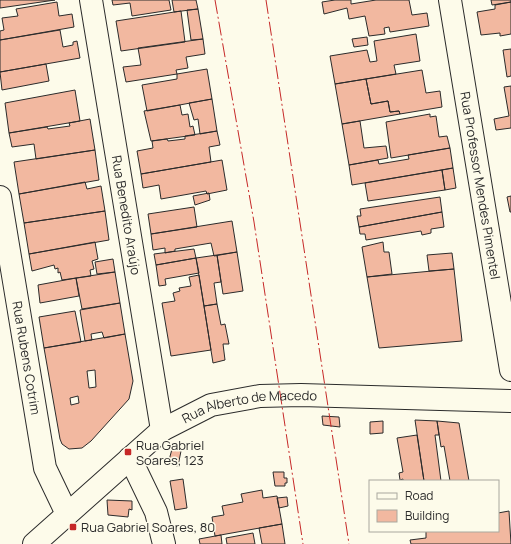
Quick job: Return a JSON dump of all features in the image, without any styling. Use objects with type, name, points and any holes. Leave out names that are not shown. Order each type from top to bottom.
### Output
[{"type":"street","name":"Rua Benedito Araújo","points":[[91,0],[162,430]]},
{"type":"street","name":"Rua Professor Mendes Pimentel","points":[[450,0],[511,370]]},
{"type":"street","name":"Rua Rubens Cotrim","points":[[0,197],[45,468],[67,514]]},
{"type":"street","name":"Rua Alberto de Macedo","points":[[34,544],[162,430],[211,405],[260,396],[347,395],[511,402]]},
{"type":"street","points":[[130,458],[156,512],[164,544]]},
{"type":"building","points":[[0,0],[55,0],[0,8]]},
{"type":"building","points":[[112,0],[169,0],[171,10],[132,16],[130,3],[113,5]]},
{"type":"building","points":[[172,0],[196,0],[198,9],[174,12]]},
{"type":"building","points":[[351,0],[351,4],[376,0],[409,0],[412,15],[427,13],[429,26],[390,32],[389,27],[384,28],[385,34],[369,36],[365,16],[349,19],[347,8],[324,14],[322,2]]},
{"type":"building","points":[[491,0],[511,0],[511,2],[492,5]]},
{"type":"building","points":[[57,2],[59,16],[72,14],[74,27],[0,40],[0,31],[4,30],[2,18],[18,16],[16,9]]},
{"type":"building","points":[[511,2],[511,34],[500,36],[500,33],[481,35],[477,12],[495,9],[495,5]]},
{"type":"building","points":[[198,9],[203,39],[191,40],[187,10]]},
{"type":"building","points":[[181,11],[185,42],[121,51],[116,21]]},
{"type":"building","points":[[60,30],[63,47],[73,45],[73,42],[77,41],[80,58],[0,72],[0,40]]},
{"type":"building","points":[[416,34],[420,61],[394,65],[396,74],[335,84],[330,56],[367,50],[370,62],[377,61],[374,41]]},
{"type":"building","points":[[367,37],[368,45],[354,47],[352,39]]},
{"type":"building","points":[[203,39],[205,54],[186,57],[188,68],[176,70],[177,74],[126,82],[123,67],[141,65],[138,48]]},
{"type":"building","points":[[511,49],[511,76],[507,77],[503,50]]},
{"type":"building","points":[[46,64],[49,81],[2,90],[0,72]]},
{"type":"building","points":[[207,69],[212,99],[147,111],[142,85],[177,79],[177,74]]},
{"type":"building","points":[[422,70],[426,93],[440,91],[442,107],[400,114],[399,111],[390,112],[388,101],[371,104],[366,79]]},
{"type":"building","points":[[366,79],[371,104],[388,101],[390,112],[399,111],[400,114],[342,124],[335,84]]},
{"type":"building","points":[[511,86],[511,128],[496,130],[494,119],[509,116],[504,87]]},
{"type":"building","points":[[75,90],[80,121],[9,133],[5,103]]},
{"type":"building","points":[[212,99],[217,131],[200,134],[198,119],[194,120],[189,103]]},
{"type":"building","points":[[180,105],[182,115],[188,114],[190,127],[193,126],[195,135],[151,141],[144,111]]},
{"type":"building","points":[[430,114],[430,117],[436,116],[439,137],[447,136],[450,148],[391,158],[386,122]]},
{"type":"building","points":[[90,119],[95,150],[36,159],[34,144],[12,147],[9,133],[47,127],[48,129],[70,126],[69,123]]},
{"type":"building","points":[[360,121],[364,148],[386,146],[388,158],[349,165],[342,124]]},
{"type":"building","points":[[217,131],[220,145],[209,147],[211,162],[141,174],[137,151],[153,148],[152,141],[185,139],[185,136]]},
{"type":"building","points":[[450,148],[453,168],[352,185],[349,165],[378,160],[379,164],[409,159],[408,155]]},
{"type":"building","points":[[95,150],[99,180],[19,194],[14,162]]},
{"type":"building","points":[[222,160],[227,190],[207,194],[206,191],[161,199],[159,185],[143,188],[141,174]]},
{"type":"building","points":[[453,168],[456,188],[445,190],[442,170]]},
{"type":"building","points":[[442,170],[445,190],[368,201],[365,183]]},
{"type":"building","points":[[85,182],[87,189],[101,186],[105,211],[24,223],[19,194]]},
{"type":"building","points":[[209,193],[210,200],[195,205],[193,196]]},
{"type":"building","points":[[511,196],[511,212],[510,212],[507,197]]},
{"type":"building","points":[[440,197],[442,212],[359,227],[357,216],[361,216],[360,209]]},
{"type":"building","points":[[194,207],[197,227],[151,234],[148,214]]},
{"type":"building","points":[[105,211],[109,240],[29,254],[24,223]]},
{"type":"building","points":[[442,212],[444,227],[431,229],[431,233],[422,235],[421,231],[366,240],[365,234],[360,234],[359,227]]},
{"type":"building","points":[[232,221],[237,252],[214,256],[211,243],[175,249],[175,251],[165,253],[165,248],[153,250],[151,234]]},
{"type":"building","points":[[95,242],[98,259],[92,261],[94,269],[90,270],[91,276],[62,280],[60,272],[58,273],[58,268],[55,269],[54,265],[32,271],[29,254]]},
{"type":"building","points":[[383,242],[384,252],[389,252],[392,274],[367,277],[362,247]]},
{"type":"building","points":[[194,249],[196,258],[156,265],[154,254]]},
{"type":"building","points":[[237,252],[243,291],[223,294],[217,255]]},
{"type":"building","points":[[452,253],[454,269],[429,271],[427,255]]},
{"type":"building","points":[[217,255],[221,282],[214,283],[217,304],[204,306],[196,258]]},
{"type":"building","points":[[196,258],[199,273],[165,279],[166,285],[159,286],[156,265]]},
{"type":"building","points":[[113,259],[115,272],[97,274],[95,262]]},
{"type":"building","points":[[454,269],[462,341],[379,348],[367,277]]},
{"type":"building","points":[[115,272],[120,303],[82,309],[76,278]]},
{"type":"building","points":[[199,275],[211,350],[171,356],[162,303],[175,301],[173,293],[180,291],[179,288],[191,286],[189,277]]},
{"type":"building","points":[[76,278],[79,296],[40,303],[38,285]]},
{"type":"building","points":[[120,303],[125,334],[104,338],[102,332],[91,334],[92,340],[85,341],[80,310]]},
{"type":"building","points":[[217,304],[221,325],[225,324],[229,344],[223,344],[225,360],[213,363],[204,306]]},
{"type":"building","points":[[75,311],[81,342],[44,348],[39,317]]},
{"type":"building","points":[[125,334],[133,381],[129,399],[91,441],[82,448],[69,449],[62,444],[60,439],[44,348]],"holes":[[[95,370],[96,387],[89,388],[87,371]],[[78,396],[79,403],[71,405],[70,398]]]},
{"type":"building","points":[[322,416],[339,417],[340,427],[323,425]]},
{"type":"building","points":[[415,420],[437,421],[439,435],[435,435],[441,480],[424,480]]},
{"type":"building","points":[[383,421],[383,433],[370,434],[370,422]]},
{"type":"building","points":[[437,421],[459,423],[469,480],[450,480],[444,446],[441,447]]},
{"type":"building","points":[[417,435],[424,480],[400,480],[399,473],[403,472],[397,438]]},
{"type":"building","points":[[172,449],[181,451],[178,466],[168,464]]},
{"type":"building","points":[[273,472],[284,472],[284,478],[287,478],[287,483],[285,483],[285,486],[275,486]]},
{"type":"building","points":[[183,479],[187,508],[175,510],[170,481]]},
{"type":"building","points":[[262,490],[263,498],[277,496],[282,524],[215,536],[212,517],[224,515],[222,506],[243,502],[241,494]]},
{"type":"building","points":[[287,497],[288,506],[279,508],[277,498]]},
{"type":"building","points":[[107,500],[132,501],[132,510],[129,509],[128,517],[108,515]]},
{"type":"building","points":[[509,511],[511,544],[411,544],[410,540],[426,538],[426,532],[499,532],[499,513]]},
{"type":"building","points":[[282,524],[285,544],[262,544],[259,528]]},
{"type":"building","points":[[253,533],[255,544],[227,544],[226,538]]},
{"type":"building","points":[[221,535],[222,544],[200,544],[199,539]]},
{"type":"power","points":[[215,0],[254,222],[303,544]]},
{"type":"power","points":[[266,0],[349,544]]},
{"type":"place","name":"Rua Gabriel Soares, 123","points":[[128,452]]},
{"type":"place","name":"Rua Gabriel Soares, 80","points":[[73,527]]}]
